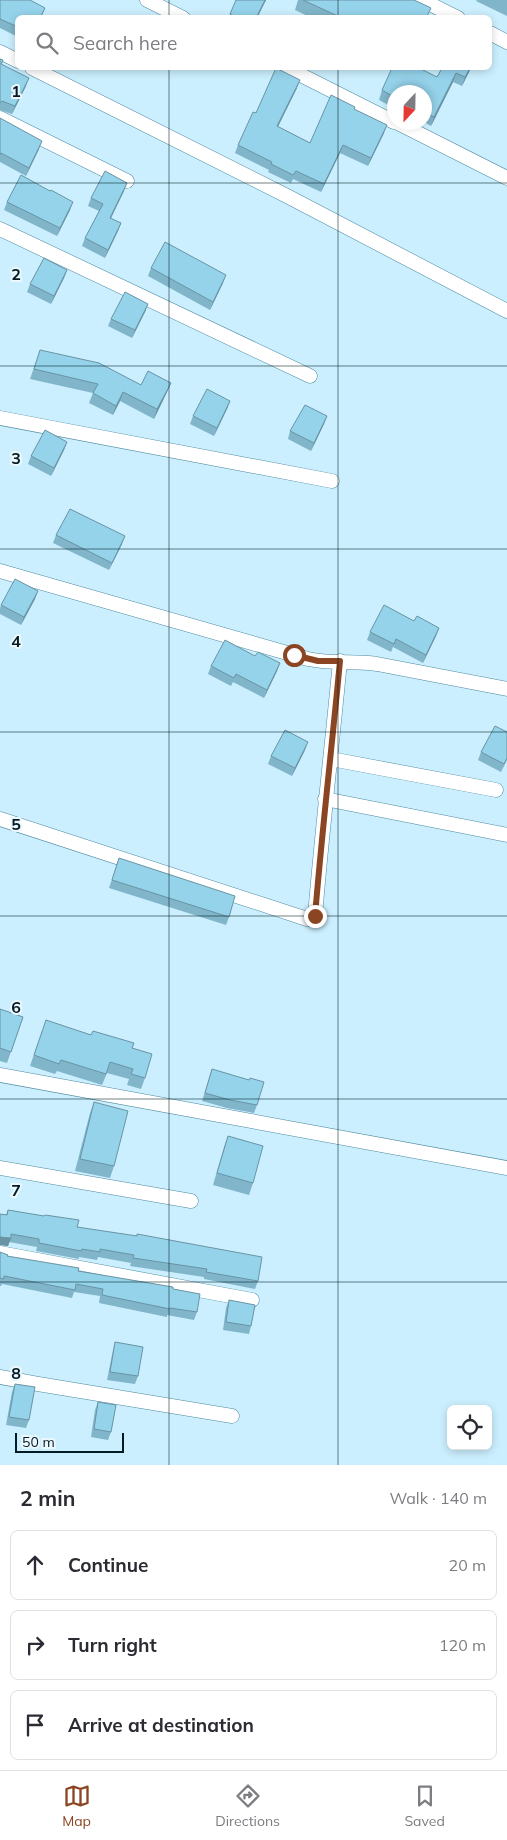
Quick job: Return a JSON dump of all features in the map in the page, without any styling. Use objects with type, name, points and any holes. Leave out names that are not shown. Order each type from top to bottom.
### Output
[{"type":"street","points":[[147,0],[177,15]]},
{"type":"street","points":[[422,0],[452,15]]},
{"type":"street","points":[[492,34],[507,42]]},
{"type":"street","points":[[0,52],[15,60]]},
{"type":"street","points":[[36,70],[287,196],[507,311]]},
{"type":"street","points":[[291,70],[387,118]]},
{"type":"street","points":[[0,118],[127,180]]},
{"type":"street","points":[[411,130],[507,178]]},
{"type":"street","points":[[0,229],[310,376]]},
{"type":"street","points":[[0,418],[332,481]]},
{"type":"street","points":[[0,571],[308,659],[323,662],[340,661],[377,664],[507,689]]},
{"type":"street","points":[[0,819],[307,919],[312,919],[315,916],[340,661]]},
{"type":"street","points":[[331,758],[496,790]]},
{"type":"street","points":[[325,799],[507,835]]},
{"type":"street","points":[[0,1075],[507,1168]]},
{"type":"street","points":[[0,1168],[191,1201]]},
{"type":"street","points":[[0,1254],[252,1300]]},
{"type":"street","points":[[0,1377],[232,1416]]},
{"type":"building","points":[[0,0],[30,0],[45,8],[42,15],[15,15],[15,26],[0,19]]},
{"type":"building","points":[[236,0],[265,0],[258,15],[230,14]]},
{"type":"building","points":[[303,0],[414,0],[431,8],[428,15],[336,15]]},
{"type":"building","points":[[0,59],[3,60],[1,64],[29,78],[15,106],[2,101],[0,103]]},
{"type":"building","points":[[275,70],[280,70],[300,80],[277,126],[310,143],[331,95],[387,125],[371,158],[343,145],[324,184],[296,171],[293,175],[238,145],[253,112],[256,113]]},
{"type":"building","points":[[391,70],[423,70],[437,77],[441,70],[469,70],[465,77],[456,73],[434,117],[432,116],[432,85],[387,85],[387,93],[382,90]]},
{"type":"building","points":[[0,118],[42,141],[29,168],[1,153],[0,155]]},
{"type":"building","points":[[105,171],[127,183],[110,218],[121,223],[108,250],[85,238],[103,204],[91,198]]},
{"type":"building","points":[[21,175],[73,202],[60,228],[7,202]]},
{"type":"building","points":[[165,242],[226,275],[213,302],[151,268]]},
{"type":"building","points":[[44,258],[67,270],[54,296],[30,284]]},
{"type":"building","points":[[125,292],[148,304],[135,330],[111,319]]},
{"type":"building","points":[[40,350],[99,363],[141,385],[148,371],[171,383],[157,409],[123,392],[116,406],[93,393],[98,384],[34,369]]},
{"type":"building","points":[[207,389],[230,401],[217,428],[193,416]]},
{"type":"building","points":[[305,405],[327,416],[314,443],[290,431]]},
{"type":"building","points":[[45,430],[67,442],[54,468],[31,456]]},
{"type":"building","points":[[70,509],[125,536],[112,563],[56,535]]},
{"type":"building","points":[[15,579],[38,591],[24,617],[1,605]]},
{"type":"building","points":[[384,605],[414,621],[417,616],[439,628],[426,655],[396,639],[394,644],[370,632]]},
{"type":"building","points":[[225,640],[255,656],[258,652],[280,663],[267,690],[236,674],[234,678],[211,666]]},
{"type":"building","points":[[495,726],[507,732],[507,758],[504,764],[481,752]]},
{"type":"building","points":[[285,730],[308,742],[295,768],[271,756]]},
{"type":"building","points":[[119,858],[235,896],[229,917],[112,880]]},
{"type":"building","points":[[0,1009],[23,1017],[11,1052],[0,1048]]},
{"type":"building","points":[[46,1020],[91,1035],[93,1031],[134,1043],[132,1048],[152,1054],[145,1078],[131,1074],[133,1069],[110,1062],[106,1074],[61,1060],[59,1064],[34,1055]]},
{"type":"building","points":[[212,1069],[249,1080],[250,1078],[264,1082],[257,1105],[205,1093]]},
{"type":"building","points":[[94,1102],[128,1111],[114,1166],[80,1159]]},
{"type":"building","points":[[228,1136],[263,1146],[253,1183],[217,1173]]},
{"type":"building","points":[[8,1210],[79,1220],[77,1227],[137,1236],[137,1234],[262,1257],[258,1281],[206,1272],[207,1269],[133,1258],[134,1255],[100,1249],[100,1252],[82,1249],[81,1251],[39,1243],[39,1239],[11,1234],[11,1238],[0,1237],[0,1214],[7,1215]]},
{"type":"building","points":[[0,1252],[7,1256],[79,1268],[78,1271],[173,1287],[173,1289],[200,1294],[197,1312],[170,1309],[102,1295],[103,1289],[76,1284],[75,1290],[4,1276],[4,1279],[0,1278]]},
{"type":"building","points":[[229,1300],[255,1305],[251,1326],[226,1322]]},
{"type":"building","points":[[115,1342],[143,1347],[138,1376],[110,1372]]},
{"type":"building","points":[[15,1384],[35,1387],[29,1420],[9,1417]]},
{"type":"building","points":[[98,1402],[116,1405],[111,1432],[94,1429]]},
{"type":"route","points":[[294,655],[318,661],[340,661],[315,916]]}]
